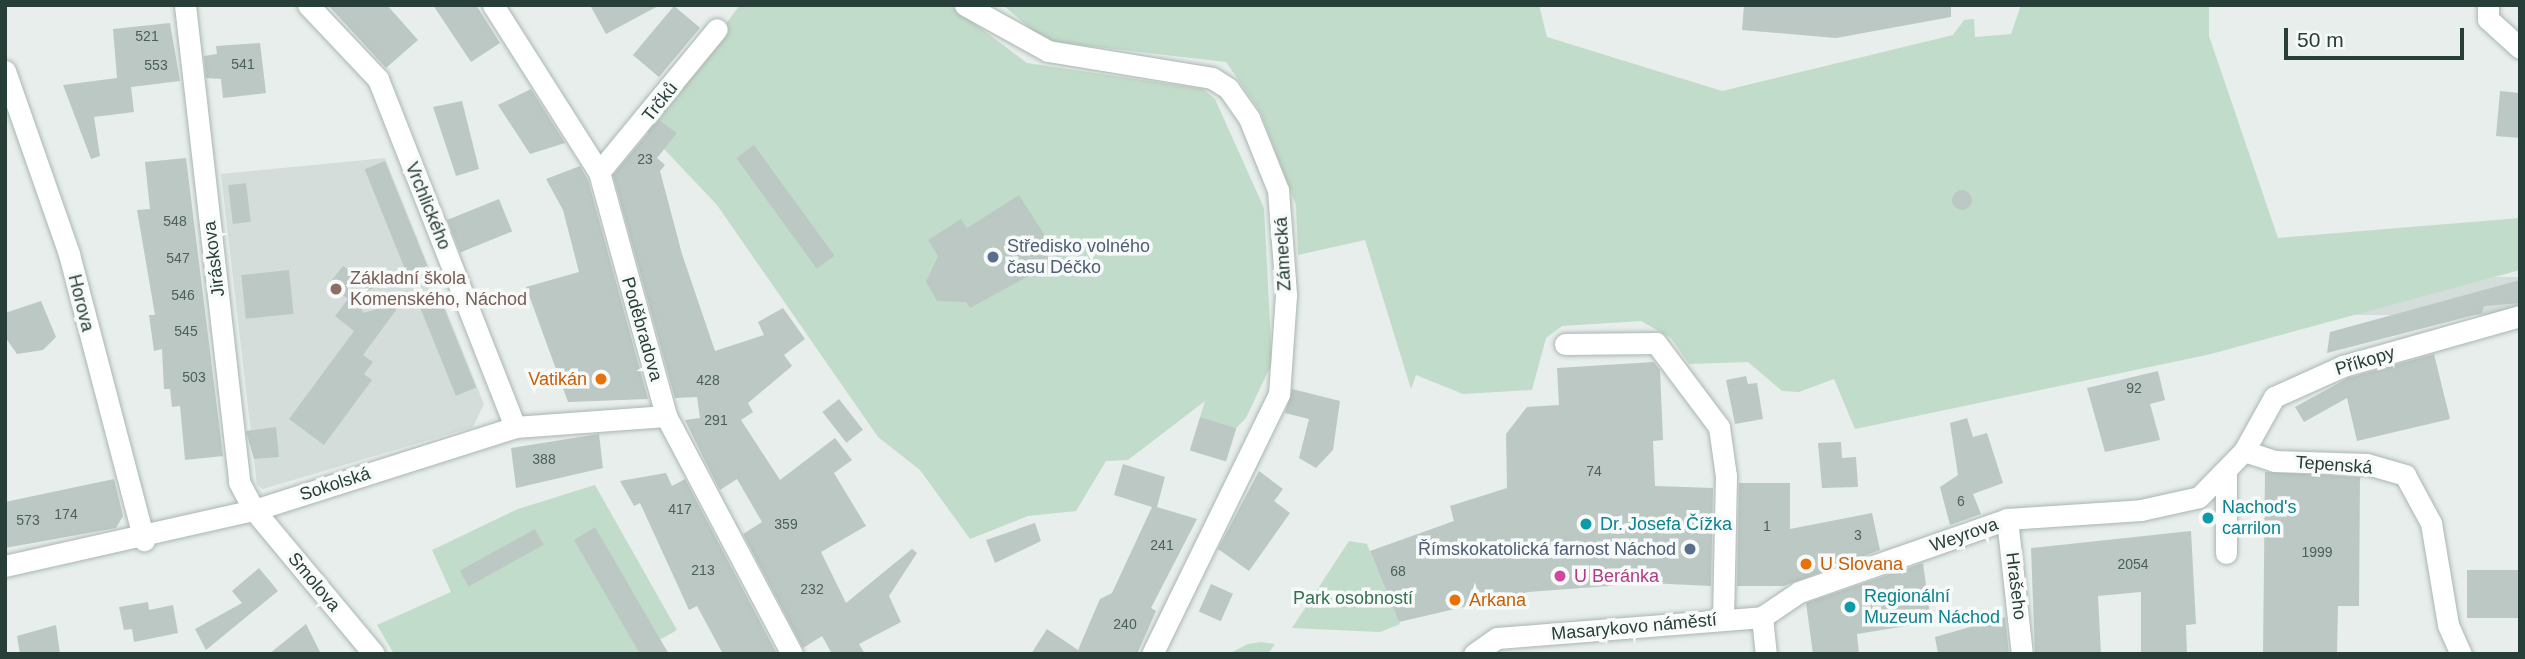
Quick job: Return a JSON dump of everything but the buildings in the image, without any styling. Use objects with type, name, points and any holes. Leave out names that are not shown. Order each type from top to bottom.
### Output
[{"type":"street","name":"Jiráskova","points":[[186,5],[239,482],[254,510]]},
{"type":"street","name":"Vrchlického","points":[[308,5],[378,79],[516,427]]},
{"type":"street","name":"Poděbradova","points":[[493,5],[599,172],[666,416],[792,654]]},
{"type":"street","name":"Zámecká","points":[[965,5],[1048,51],[1212,78],[1228,88],[1249,118],[1279,190],[1286,295],[1279,394],[1152,654]]},
{"type":"street","points":[[2488,5],[2488,19],[2520,48]]},
{"type":"street","name":"Trčků","points":[[599,172],[717,29]]},
{"type":"street","name":"Horova","points":[[5,71],[69,254],[144,540]]},
{"type":"street","name":"Příkopy","points":[[2244,451],[2274,397],[2343,366],[2520,316]]},
{"type":"street","points":[[1565,344],[1656,343],[1719,426],[1726,476],[1723,620]]},
{"type":"street","name":"Sokolská","points":[[5,566],[144,540],[254,510],[516,427],[666,416]]},
{"type":"street","name":"Weyrova","points":[[1762,617],[1798,592],[2007,519],[2141,510],[2199,498],[2226,474],[2244,451]]},
{"type":"street","name":"Tepenská","points":[[2244,451],[2274,461],[2367,464],[2405,475],[2431,523],[2448,625],[2461,654]]},
{"type":"street","points":[[2226,474],[2226,552]]},
{"type":"street","name":"Smolova","points":[[254,510],[374,654]]},
{"type":"street","name":"Hrašeho","points":[[2007,519],[2022,654]]},
{"type":"street","points":[[1762,617],[1766,654]]},
{"type":"street","name":"Masarykovo náměstí","points":[[1474,654],[1497,638],[1762,617]]},
{"type":"shaded area","name":"Základní škola Komenského, Náchod","points":[[385,158],[484,404],[473,427],[263,489],[257,485],[221,174]]},
{"type":"shaded area","points":[[2324,277],[2520,277],[2520,315],[2324,315]]},
{"type":"green space","points":[[740,5],[950,5],[1027,63],[1203,89],[1215,99],[1264,208],[1272,363],[1246,418],[1236,428],[1200,417],[1205,401],[1128,460],[1106,461],[1076,511],[1028,516],[970,539],[920,470],[878,437],[717,205],[646,130]]},
{"type":"green space","points":[[1003,5],[1539,5],[1547,37],[1722,91],[1953,35],[1964,20],[1974,19],[1975,37],[2011,34],[2021,5],[2209,5],[2209,36],[2278,238],[2520,218],[2520,270],[2211,354],[1855,429],[1834,379],[1799,392],[1782,391],[1748,362],[1689,364],[1671,338],[1641,321],[1562,326],[1546,338],[1532,390],[1463,394],[1416,375],[1411,389],[1365,240],[1298,255],[1296,205],[1260,111],[1226,62],[1045,41]]},
{"type":"green space","points":[[595,485],[677,630],[635,654],[394,654],[377,625],[451,592],[432,550],[518,509]]},
{"type":"green space","name":"Park osobností","points":[[1349,541],[1367,544],[1400,624],[1380,632],[1292,628]]},
{"type":"green space","points":[[1248,644],[1275,644],[1268,654],[1228,654]]},
{"type":"place","name":"Středisko volného času Déčko","points":[[993,257]]},
{"type":"place","name":"Základní škola Komenského, Náchod","points":[[336,289]]},
{"type":"place","name":"Vatikán","points":[[601,379]]},
{"type":"place","name":"Nachod's carrilon","points":[[2208,518]]},
{"type":"place","name":"Dr. Josefa Čížka","points":[[1586,524]]},
{"type":"place","name":"Římskokatolická farnost Náchod","points":[[1690,549]]},
{"type":"place","name":"U Slovana","points":[[1806,564]]},
{"type":"place","name":"U Beránka","points":[[1560,576]]},
{"type":"place","name":"Arkana","points":[[1455,600]]},
{"type":"place","name":"Regionální Muzeum Náchod","points":[[1850,607]]}]
